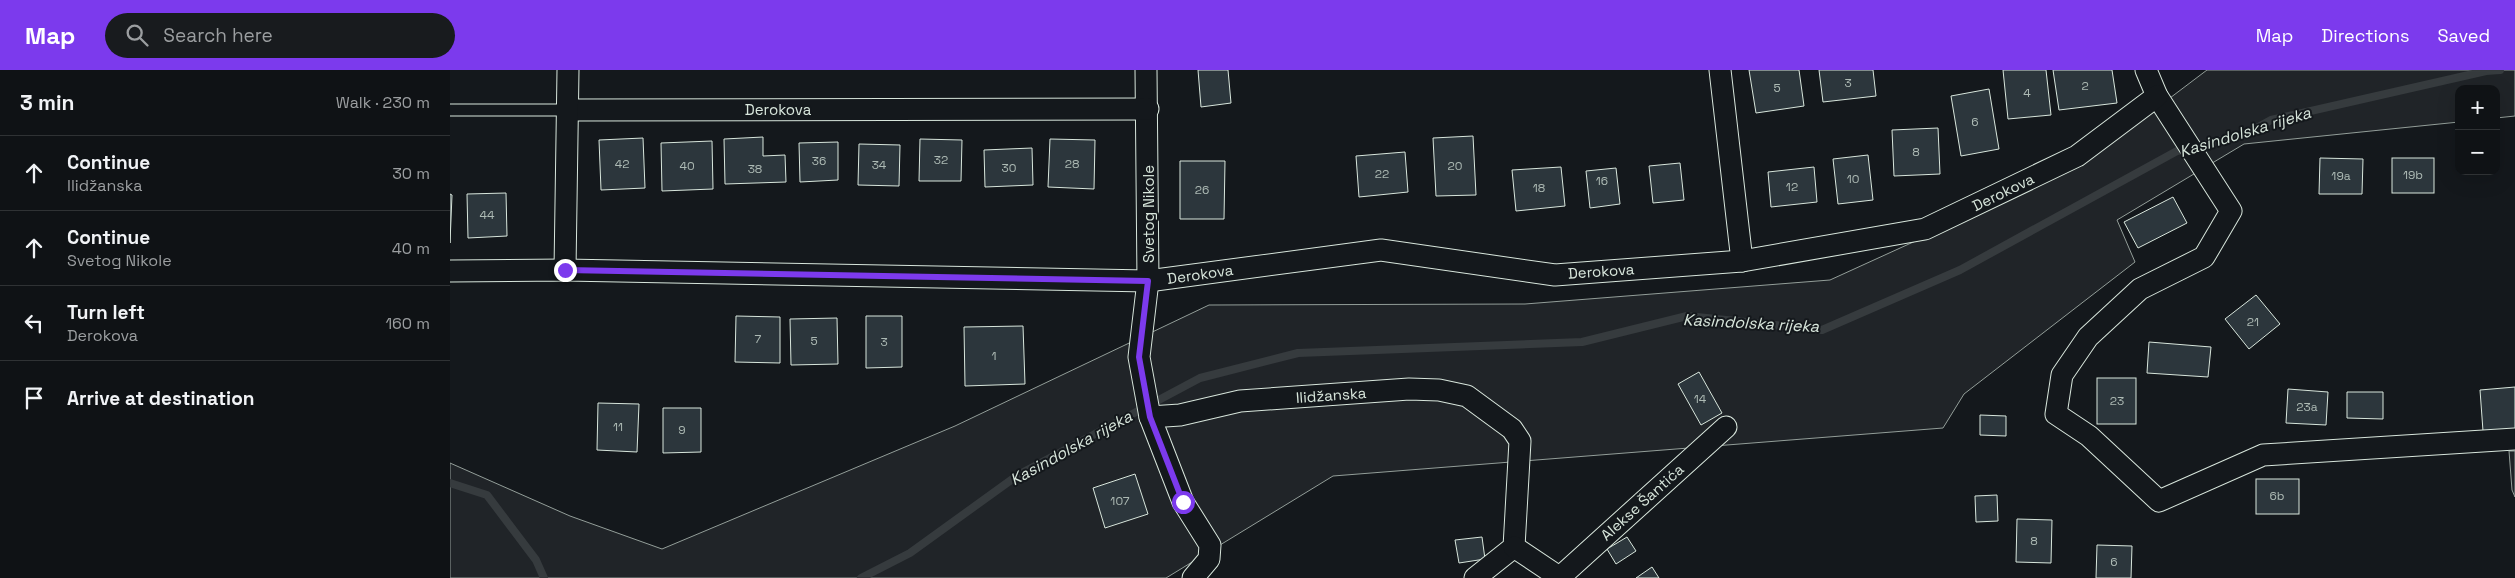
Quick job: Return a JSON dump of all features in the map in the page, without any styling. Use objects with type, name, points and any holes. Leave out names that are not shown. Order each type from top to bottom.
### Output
[{"type":"street","points":[[565,270],[568,70]]},
{"type":"street","name":"Svetog Nikole","points":[[1146,70],[1148,109],[1148,281],[1139,357],[1150,417]]},
{"type":"street","points":[[1720,70],[1742,261]]},
{"type":"street","points":[[2146,70],[2157,96],[2231,211],[2204,257],[2140,289],[2088,337],[2062,375],[2056,414],[2090,436],[2159,501],[2263,455],[2515,439]]},
{"type":"street","name":"Derokova","points":[[450,271],[565,270],[1148,281],[1381,250],[1555,275],[1742,261],[1925,229],[2077,156],[2157,96]]},
{"type":"street","name":"Derokova","points":[[568,110],[1148,109]]},
{"type":"street","name":"Ilidžanska","points":[[1150,417],[1180,415],[1240,401],[1409,389],[1439,390],[1467,396],[1512,429],[1520,441],[1514,547]]},
{"type":"street","points":[[1150,417],[1183,502],[1210,545],[1209,559],[1193,578]]},
{"type":"street","name":"Alekse Šantića","points":[[1559,577],[1726,427]]},
{"type":"street","points":[[1475,578],[1514,547],[1559,577]]},
{"type":"lane","points":[[450,110],[568,110]]},
{"type":"shaded area","points":[[2207,70],[2515,70],[2515,116],[2500,118],[2500,85],[2455,85],[2455,122],[2244,144],[2117,220],[2135,262],[1964,394],[1943,428],[1333,476],[1166,578],[450,578],[450,463],[570,516],[662,549],[955,426],[1209,305],[1525,304],[1830,280],[2080,166]]},
{"type":"shaded area","points":[[2509,451],[2515,451],[2515,497],[2512,490]]},
{"type":"building","points":[[1198,70],[1228,70],[1231,103],[1201,107]]},
{"type":"building","points":[[1749,70],[1799,70],[1804,106],[1756,113]]},
{"type":"building","points":[[1819,70],[1873,70],[1876,96],[1823,102]]},
{"type":"building","points":[[2003,70],[2046,70],[2051,115],[2008,119]]},
{"type":"building","points":[[2053,70],[2112,70],[2117,103],[2059,110]]},
{"type":"building","points":[[1989,89],[1999,149],[1961,156],[1951,96]]},
{"type":"building","points":[[1938,128],[1940,174],[1894,176],[1892,130]]},
{"type":"building","points":[[1473,136],[1476,195],[1436,196],[1433,138]]},
{"type":"building","points":[[763,137],[763,156],[785,155],[786,182],[725,184],[724,139]]},
{"type":"building","points":[[643,138],[645,188],[601,190],[599,140]]},
{"type":"building","points":[[920,139],[962,140],[961,181],[919,181]]},
{"type":"building","points":[[1050,139],[1095,140],[1094,189],[1048,187]]},
{"type":"building","points":[[712,141],[713,189],[662,191],[661,143]]},
{"type":"building","points":[[838,142],[838,180],[800,182],[799,143]]},
{"type":"building","points":[[859,144],[900,145],[899,186],[858,185]]},
{"type":"building","points":[[1032,148],[1033,185],[985,187],[984,150]]},
{"type":"building","points":[[1405,152],[1408,192],[1359,197],[1356,156]]},
{"type":"building","points":[[1868,155],[1873,200],[1838,204],[1833,159]]},
{"type":"building","points":[[2320,158],[2363,159],[2362,194],[2319,194]]},
{"type":"building","points":[[2392,158],[2434,158],[2434,193],[2392,193]]},
{"type":"building","points":[[1180,161],[1225,161],[1224,219],[1180,219]]},
{"type":"building","points":[[1680,163],[1684,200],[1653,203],[1649,166]]},
{"type":"building","points":[[1561,167],[1565,206],[1516,211],[1512,170]]},
{"type":"building","points":[[1814,167],[1817,202],[1771,207],[1768,172]]},
{"type":"building","points":[[1616,168],[1620,204],[1590,208],[1586,171]]},
{"type":"building","points":[[506,193],[507,236],[468,238],[467,194]]},
{"type":"building","points":[[450,194],[452,195],[450,243]]},
{"type":"building","points":[[2173,197],[2187,223],[2138,248],[2124,222]]},
{"type":"building","points":[[2256,295],[2280,324],[2249,349],[2225,319]]},
{"type":"building","points":[[736,316],[780,317],[780,363],[735,362]]},
{"type":"building","points":[[866,316],[902,316],[902,367],[866,368]]},
{"type":"building","points":[[837,318],[838,364],[791,365],[790,319]]},
{"type":"building","points":[[1023,326],[1025,384],[965,386],[964,327]]},
{"type":"building","points":[[2149,342],[2211,347],[2208,377],[2147,373]]},
{"type":"building","points":[[1699,372],[1722,413],[1701,425],[1678,384]]},
{"type":"building","points":[[2097,378],[2136,378],[2136,424],[2097,424]]},
{"type":"building","points":[[2515,387],[2515,429],[2483,431],[2480,390]]},
{"type":"building","points":[[2288,389],[2328,392],[2326,425],[2286,423]]},
{"type":"building","points":[[2347,392],[2383,392],[2383,419],[2347,418]]},
{"type":"building","points":[[598,403],[639,404],[637,452],[597,450]]},
{"type":"building","points":[[663,408],[701,408],[701,452],[663,453]]},
{"type":"building","points":[[1980,415],[2006,416],[2006,436],[1980,435]]},
{"type":"building","points":[[1135,474],[1148,514],[1105,528],[1093,488]]},
{"type":"building","points":[[2256,479],[2299,479],[2299,514],[2256,514]]},
{"type":"building","points":[[1997,495],[1998,521],[1976,522],[1975,496]]},
{"type":"building","points":[[2017,519],[2052,520],[2051,563],[2016,562]]},
{"type":"building","points":[[1482,537],[1485,559],[1459,563],[1455,540]]},
{"type":"building","points":[[1627,537],[1636,551],[1616,564],[1607,549]]},
{"type":"building","points":[[2097,545],[2132,546],[2131,578],[2096,578]]},
{"type":"building","points":[[1652,567],[1659,578],[1636,578]]},
{"type":"waterway","name":"Kasindolska rijeka","points":[[861,578],[910,553],[1018,475],[1200,378],[1298,353],[1582,342],[1687,316],[1822,330],[1960,270],[2177,151],[2244,135],[2271,120],[2486,71],[2500,70]]},
{"type":"waterway","name":"Kasindolska rijeka","points":[[450,483],[487,495],[536,560],[544,578]]},
{"type":"route","points":[[565,270],[1148,281],[1139,357],[1150,417],[1183,502]]}]
